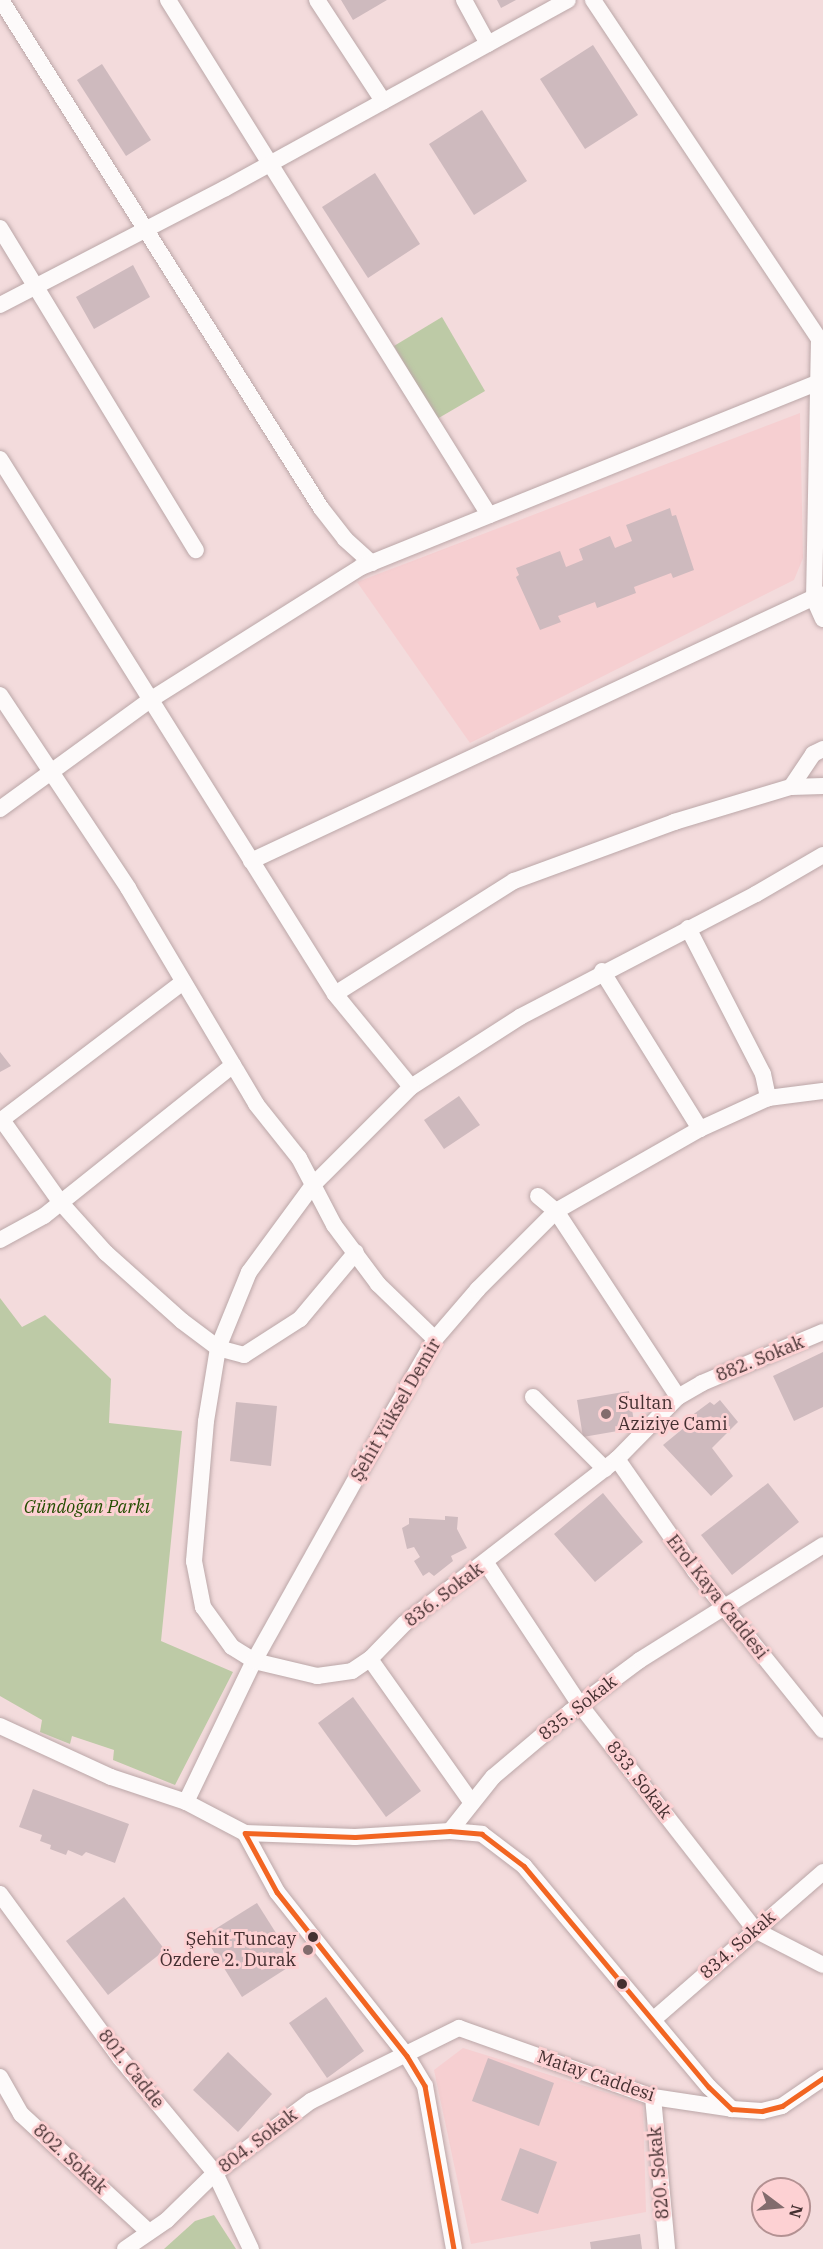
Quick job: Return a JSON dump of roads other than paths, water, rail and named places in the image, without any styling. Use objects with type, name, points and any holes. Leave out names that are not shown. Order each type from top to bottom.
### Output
[{"type":"street","points":[[1,0],[321,508],[345,539],[372,563]]},
{"type":"street","points":[[168,0],[489,515]]},
{"type":"street","points":[[317,0],[383,101]]},
{"type":"street","points":[[464,0],[488,44]]},
{"type":"street","points":[[0,305],[270,164],[568,0]]},
{"type":"street","points":[[593,0],[821,339],[818,382],[818,596],[823,619]]},
{"type":"street","points":[[0,228],[196,550]]},
{"type":"street","points":[[0,808],[150,700],[372,563],[818,382]]},
{"type":"street","points":[[0,459],[335,994],[411,1087]]},
{"type":"street","points":[[251,861],[818,596]]},
{"type":"street","points":[[0,695],[128,888],[256,1104],[299,1158],[334,1225],[378,1284],[435,1339]]},
{"type":"street","points":[[791,787],[813,754],[823,749]]},
{"type":"street","points":[[335,994],[514,881],[674,822],[791,787],[823,786]]},
{"type":"street","points":[[254,1661],[232,1647],[216,1629],[196,1585],[194,1561],[206,1421],[218,1348],[249,1272],[313,1185],[411,1087],[520,1017],[602,971],[688,928],[823,855]]},
{"type":"street","points":[[688,928],[763,1074],[768,1098]]},
{"type":"street","points":[[602,971],[700,1129]]},
{"type":"street","points":[[183,982],[1,1121],[61,1203],[106,1252],[182,1321],[218,1348],[244,1355],[300,1319],[356,1252]]},
{"type":"street","points":[[0,1240],[61,1203],[232,1065]]},
{"type":"street","name":"Şehit Yüksel Demir","points":[[186,1802],[254,1661],[435,1339],[478,1289],[556,1211],[700,1129],[768,1098],[823,1091]]},
{"type":"street","points":[[538,1196],[556,1211],[678,1397]]},
{"type":"street","name":"882. Sokak","points":[[611,1464],[678,1397],[702,1383],[823,1332]]},
{"type":"street","name":"Erol Kaya Caddesi","points":[[533,1397],[611,1464],[724,1609],[823,1730]]},
{"type":"street","name":"836. Sokak","points":[[254,1661],[317,1676],[352,1671],[370,1659],[405,1623],[486,1563],[611,1464]]},
{"type":"street","name":"835. Sokak","points":[[450,1831],[493,1777],[580,1705],[640,1660],[823,1545]]},
{"type":"street","name":"833. Sokak","points":[[486,1563],[580,1705],[755,1930],[823,1965]]},
{"type":"street","points":[[370,1659],[472,1803]]},
{"type":"street","points":[[0,1726],[111,1777],[186,1802],[245,1833],[355,1837],[450,1831],[482,1834],[524,1866],[732,2109]]},
{"type":"street","points":[[245,1833],[277,1892],[407,2056],[425,2086],[454,2249]]},
{"type":"street","name":"834. Sokak","points":[[654,2019],[823,1872]]},
{"type":"street","name":"801. Cadde","points":[[2,1903],[120,2058],[215,2173],[250,2249]]},
{"type":"street","name":"Matay Caddesi","points":[[407,2056],[459,2028],[653,2097],[732,2109],[762,2111],[782,2106],[823,2078]]},
{"type":"street","name":"804. Sokak","points":[[125,2249],[149,2232],[215,2173],[311,2101],[407,2056]]},
{"type":"street","name":"802. Sokak","points":[[0,2077],[21,2114],[149,2232]]},
{"type":"street","name":"820. Sokak","points":[[653,2097],[667,2249]]},
{"type":"place","name":"Sultan Aziziye Cami","points":[[606,1414]]},
{"type":"place","name":"Şehit Tuncay Özdere 2. Durak","points":[[308,1950]]},
{"type":"park label","name":"Gündoğan Parkı","points":[[87,1507]]}]
